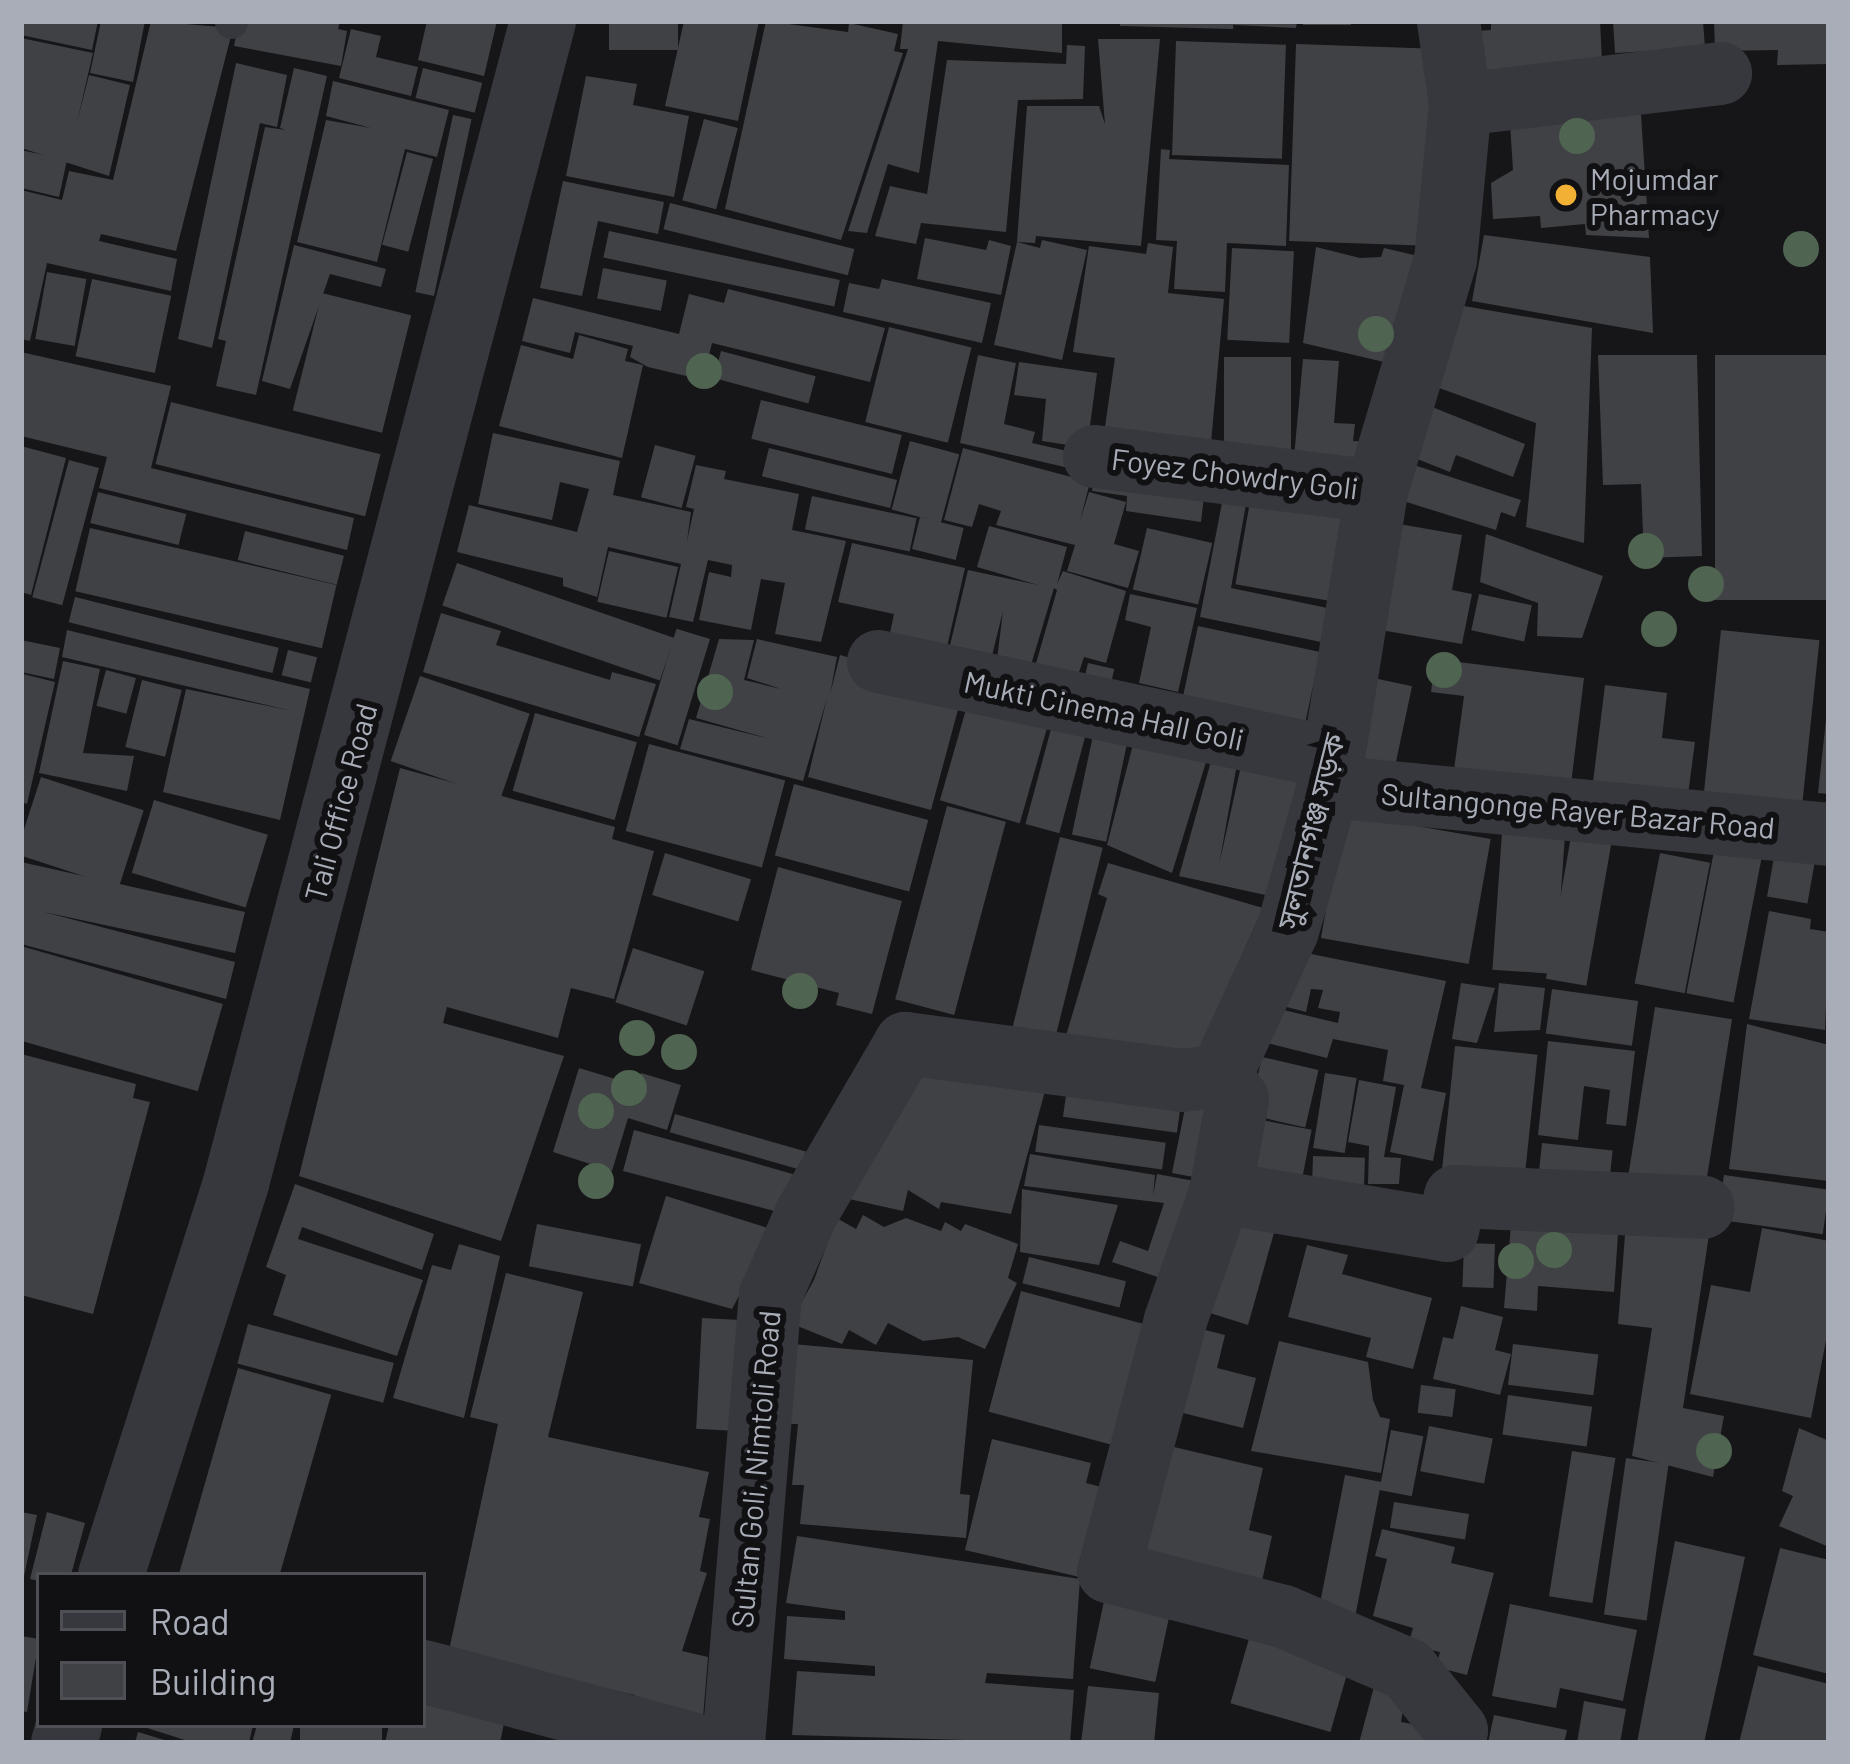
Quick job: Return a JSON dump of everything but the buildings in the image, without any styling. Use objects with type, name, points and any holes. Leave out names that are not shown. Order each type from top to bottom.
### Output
[{"type":"street","name":"Tali Office Road","points":[[112,1572],[243,1160],[543,21]]},
{"type":"street","name":"সুলতানগঞ্জ সড়ক","points":[[1220,1075],[1287,930],[1330,771],[1376,491],[1445,259],[1460,104],[1448,21]]},
{"type":"street","points":[[1460,104],[1720,73]]},
{"type":"street","name":"Foyez Chowdry Goli","points":[[1094,456],[1376,491]]},
{"type":"street","name":"Mukti Cinema Hall Goli","points":[[878,661],[1330,771]]},
{"type":"street","name":"Sultangonge Rayer Bazar Road","points":[[1330,771],[1829,833]]},
{"type":"street","name":"Sultan Goli, Nimtoli Road","points":[[733,1743],[770,1295],[806,1213],[905,1043],[1182,1080],[1220,1075]]},
{"type":"street","points":[[1220,1075],[1237,1099],[1220,1192],[1175,1320],[1108,1571],[1283,1616],[1407,1669],[1456,1730],[1454,1743]]},
{"type":"street","points":[[1220,1192],[1447,1230],[1455,1196],[1703,1208]]},
{"type":"street","points":[[426,1672],[692,1743]]},
{"type":"place","name":"Mojumdar Pharmacy","points":[[1566,195]]}]
